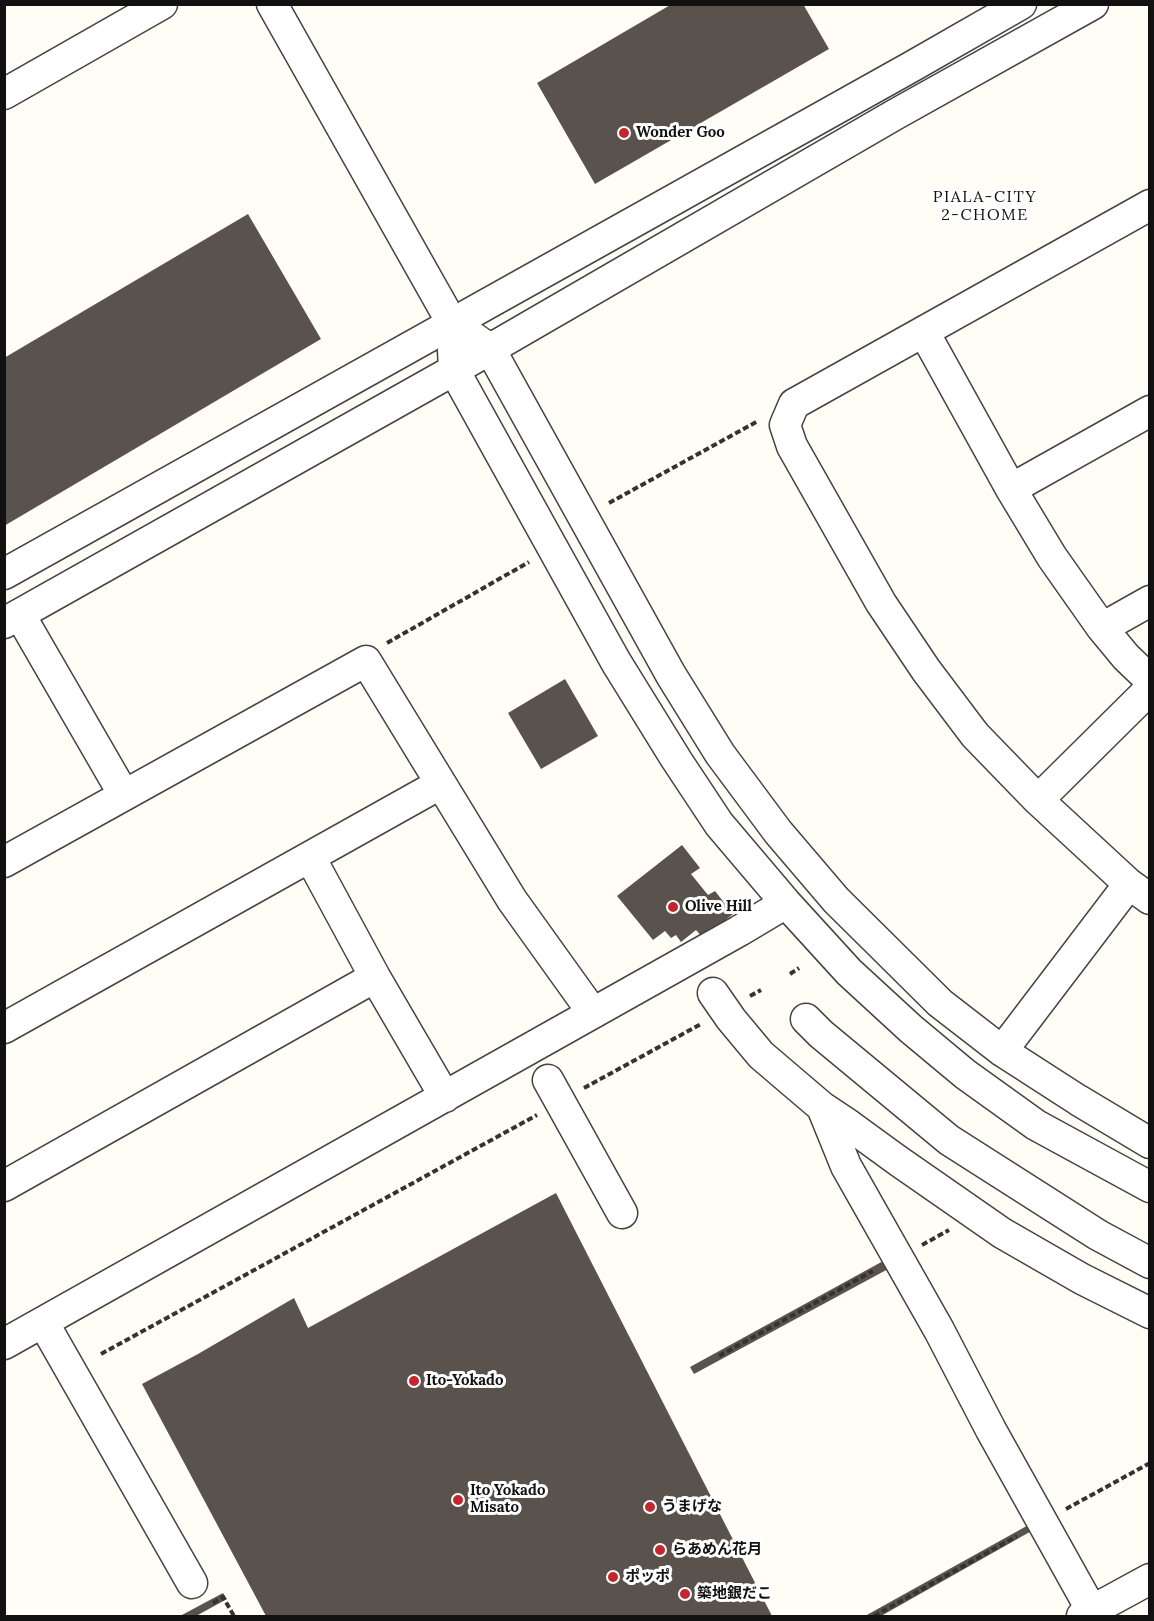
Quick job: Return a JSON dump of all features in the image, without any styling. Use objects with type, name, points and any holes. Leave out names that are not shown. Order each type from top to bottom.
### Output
[{"type":"street","points":[[4,94],[162,4]]},
{"type":"street","points":[[272,4],[452,323],[490,349],[671,675],[727,762],[778,832],[836,900],[940,1003],[1002,1051],[1149,1143]]},
{"type":"street","points":[[4,574],[1021,4]]},
{"type":"street","points":[[124,795],[12,619],[454,370],[896,114],[1093,4]]},
{"type":"street","points":[[1002,1051],[1139,891],[1038,800],[975,735],[926,670],[880,603],[792,446],[785,425],[794,404],[1149,205]]},
{"type":"street","points":[[452,323],[454,370],[616,662],[719,824],[849,972],[911,1029],[965,1074],[1036,1125],[1149,1187]]},
{"type":"street","points":[[924,332],[1011,489],[1052,557],[1102,628],[1149,680]]},
{"type":"street","points":[[1011,489],[1149,411]]},
{"type":"street","points":[[1102,628],[1149,602]]},
{"type":"street","points":[[4,862],[366,661],[512,900],[593,1013]]},
{"type":"street","points":[[1038,800],[1149,689]]},
{"type":"street","points":[[4,1028],[440,784]]},
{"type":"street","points":[[310,857],[375,977],[446,1097]]},
{"type":"street","points":[[4,1344],[446,1097],[786,903]]},
{"type":"street","points":[[4,1186],[375,977]]},
{"type":"street","points":[[714,993],[731,1019],[761,1055],[822,1107],[1002,1233],[1058,1266],[1149,1313]]},
{"type":"street","points":[[806,1019],[949,1140],[1098,1235],[1149,1263]]},
{"type":"street","points":[[548,1080],[622,1213]]},
{"type":"street","points":[[822,1107],[846,1166],[939,1330],[1087,1614],[1149,1579]]},
{"type":"street","points":[[43,1322],[192,1583]]},
{"type":"path","points":[[609,504],[766,416],[794,404]]},
{"type":"path","points":[[366,661],[382,646],[529,562]]},
{"type":"path","points":[[790,975],[799,968]]},
{"type":"path","points":[[578,1092],[704,1023]]},
{"type":"path","points":[[101,1354],[545,1110]]},
{"type":"path","points":[[920,1246],[951,1230]]},
{"type":"path","points":[[719,1356],[875,1270]]},
{"type":"path","points":[[1065,1509],[1149,1463]]},
{"type":"path","points":[[874,1617],[1026,1532]]},
{"type":"path","points":[[223,1597],[234,1617]]},
{"type":"building","name":"Wonder Goo","points":[[672,4],[803,4],[829,49],[595,184],[537,83]]},
{"type":"building","points":[[248,214],[321,339],[4,526],[4,358]]},
{"type":"building","points":[[565,679],[598,736],[541,769],[508,713]]},
{"type":"building","points":[[682,845],[700,868],[691,874],[708,895],[715,891],[733,914],[703,938],[696,930],[681,942],[676,935],[671,938],[665,931],[653,940],[617,896]]},
{"type":"building","name":"Ito Yokado Misato","points":[[556,1193],[772,1616],[266,1616],[142,1384],[294,1298],[308,1328]]},
{"type":"building","points":[[885,1260],[890,1268],[694,1374],[690,1367]]},
{"type":"building","points":[[1032,1523],[1035,1529],[881,1616],[865,1616]]},
{"type":"building","points":[[223,1593],[227,1599],[196,1616],[180,1616]]},
{"type":"place","name":"Wonder Goo","points":[[624,133]]},
{"type":"place","name":"Olive Hill","points":[[673,907]]},
{"type":"place","name":"Ito-Yokado","points":[[414,1381]]},
{"type":"place","name":"Ito Yokado Misato","points":[[458,1500]]},
{"type":"place","name":"うまげな","points":[[650,1507]]},
{"type":"place","name":"らあめん花月","points":[[660,1550]]},
{"type":"place","name":"ポッポ","points":[[613,1577]]},
{"type":"place","name":"築地銀だこ","points":[[685,1594]]},
{"type":"district","name":"PIALA-CITY 2-CHOME","points":[[985,206]]}]
